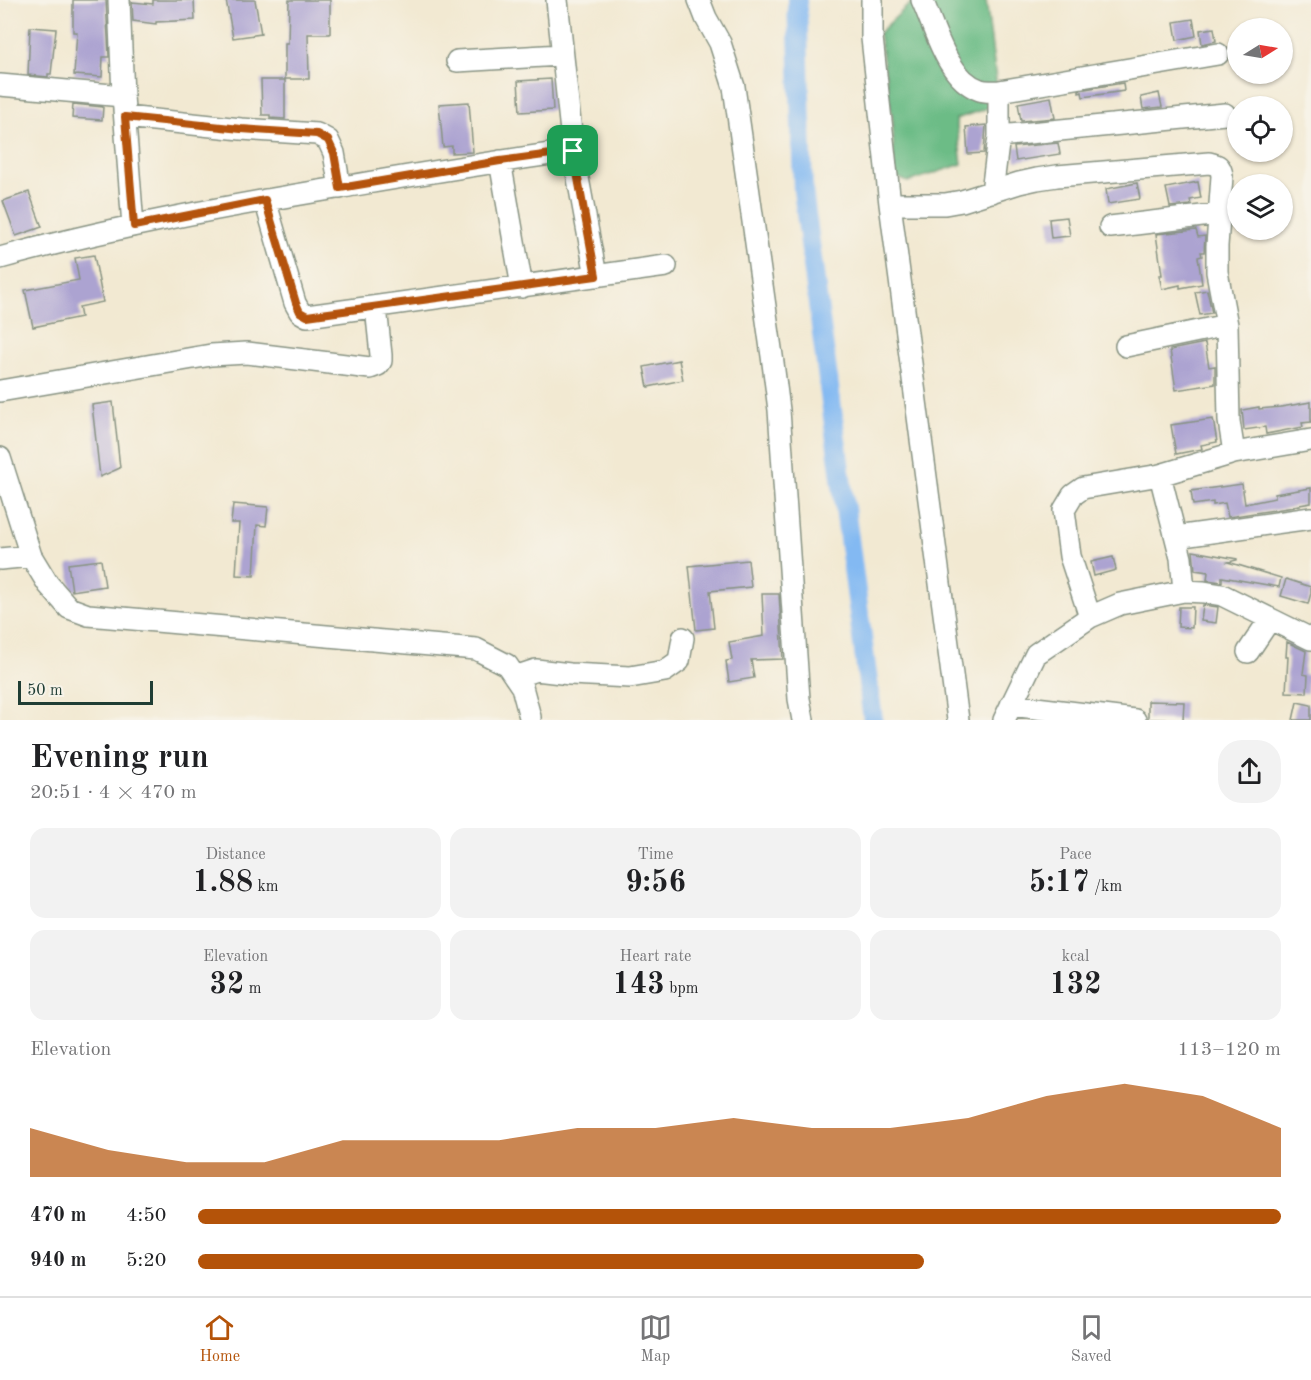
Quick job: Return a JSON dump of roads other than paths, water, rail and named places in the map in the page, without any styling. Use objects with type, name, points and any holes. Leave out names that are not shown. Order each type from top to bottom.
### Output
[{"type":"street","points":[[119,0],[123,96],[134,226]]},
{"type":"street","points":[[556,0],[573,151],[596,276]]},
{"type":"street","points":[[699,0],[720,43],[735,87],[777,398],[799,699],[803,720]]},
{"type":"street","points":[[872,0],[872,38],[890,204],[958,720]]},
{"type":"street","points":[[922,0],[945,56],[954,70],[977,89],[987,91],[999,91],[1218,54]]},
{"type":"street","points":[[457,61],[561,55]]},
{"type":"street","points":[[0,85],[123,96]]},
{"type":"street","points":[[992,192],[999,135],[999,91]]},
{"type":"street","points":[[999,135],[1226,114]]},
{"type":"street","points":[[125,117],[317,134],[328,140],[334,153],[340,188]]},
{"type":"street","points":[[0,258],[134,226],[265,200],[573,151]]},
{"type":"street","points":[[500,161],[522,287]]},
{"type":"street","points":[[890,204],[945,204],[1019,183],[1057,176],[1217,164],[1222,176],[1216,246],[1217,272],[1226,320],[1229,422],[1234,453]]},
{"type":"street","points":[[265,200],[296,303],[300,312],[307,316],[666,266]]},
{"type":"street","points":[[1110,227],[1219,214]]},
{"type":"street","points":[[0,391],[211,355],[248,353],[375,368],[381,361],[376,307]]},
{"type":"street","points":[[1168,325],[1226,320]]},
{"type":"street","points":[[1126,346],[1226,320]]},
{"type":"street","points":[[1090,617],[1070,556],[1064,510],[1073,495],[1083,488],[1160,475],[1234,453],[1311,440]]},
{"type":"street","points":[[0,458],[31,556],[48,584],[69,609],[88,615],[476,649],[507,665],[522,687],[530,720]]},
{"type":"street","points":[[1160,475],[1181,558],[1184,591]]},
{"type":"street","points":[[1176,537],[1311,518]]},
{"type":"street","points":[[0,559],[31,556]]},
{"type":"street","points":[[1135,720],[1007,713],[1036,654],[1090,617],[1120,604],[1184,591],[1204,592],[1222,596],[1311,639]]},
{"type":"street","points":[[1248,652],[1270,619]]},
{"type":"street","points":[[515,677],[536,670],[630,677],[664,671],[678,661],[683,638]]},
{"type":"waterway","points":[[797,0],[803,190],[873,720]]}]
